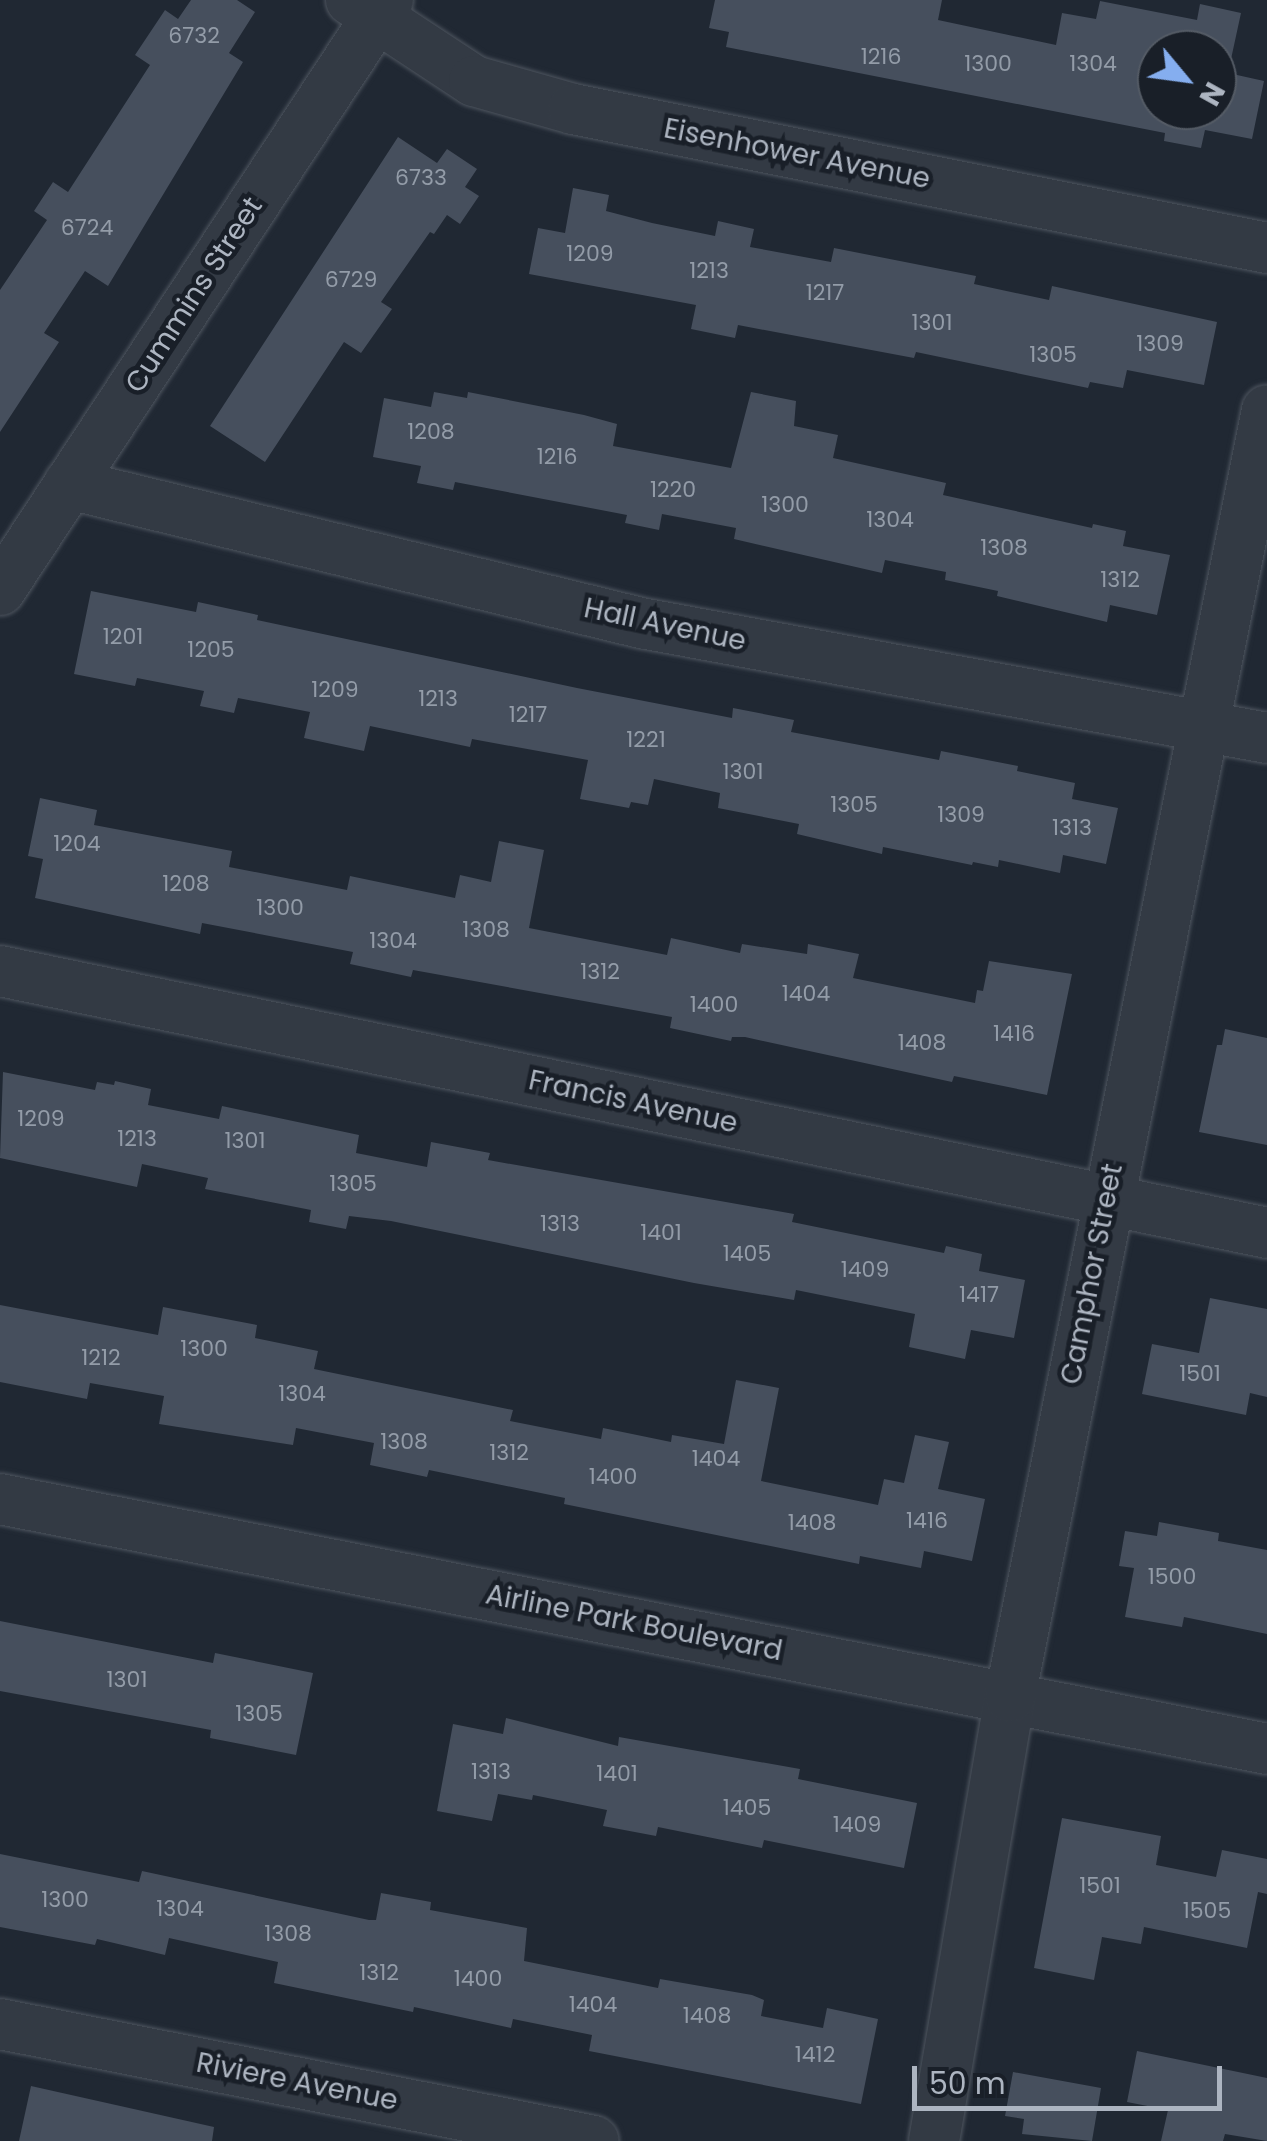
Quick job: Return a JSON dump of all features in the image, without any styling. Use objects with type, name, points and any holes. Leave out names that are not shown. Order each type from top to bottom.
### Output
[{"type":"street","name":"Eisenhower Avenue","points":[[372,6],[474,81],[573,109],[1267,248]]},
{"type":"street","name":"Cummins Street","points":[[0,590],[372,6]]},
{"type":"street","name":"Camphor Street","points":[[934,2141],[1010,1697],[1106,1200],[1267,410]]},
{"type":"street","name":"Hall Avenue","points":[[68,484],[641,623],[1267,738]]},
{"type":"street","name":"Francis Avenue","points":[[0,971],[1267,1233]]},
{"type":"street","name":"Airline Park Boulevard","points":[[0,1498],[1267,1749]]},
{"type":"street","name":"Riviere Avenue","points":[[0,2024],[422,2124],[594,2141]]},
{"type":"building","points":[[191,0],[237,0],[255,12],[229,53],[243,62],[108,286],[85,271],[44,333],[59,342],[0,432],[0,290],[47,220],[34,211],[53,182],[68,192],[150,65],[135,55],[165,10],[178,19]]},
{"type":"building","points":[[715,0],[942,0],[938,20],[1056,45],[1062,13],[1096,19],[1100,1],[1197,20],[1200,4],[1241,13],[1237,31],[1137,30],[1137,128],[726,47],[729,32],[709,28]]},
{"type":"building","points":[[1237,75],[1264,81],[1252,139],[1205,130],[1237,130]]},
{"type":"building","points":[[1150,130],[1205,130],[1201,148],[1164,141],[1165,133]]},
{"type":"building","points":[[398,137],[437,163],[447,149],[477,169],[465,187],[479,196],[460,224],[447,215],[434,234],[430,232],[381,302],[392,309],[361,353],[344,342],[265,462],[210,426]]},
{"type":"building","points":[[573,188],[609,195],[606,211],[652,223],[715,236],[718,221],[754,229],[750,247],[831,262],[834,248],[976,276],[974,284],[1049,300],[1052,286],[1217,322],[1204,385],[1127,370],[1123,388],[1090,382],[1088,388],[916,352],[914,358],[738,325],[735,338],[691,329],[696,305],[529,274],[538,228],[565,233]]},
{"type":"building","points":[[434,392],[467,398],[468,392],[584,415],[617,424],[613,446],[731,468],[751,392],[796,401],[794,426],[838,435],[833,458],[946,483],[943,495],[1092,528],[1093,524],[1126,531],[1123,546],[1170,555],[1157,615],[1110,605],[1107,622],[945,580],[946,572],[885,560],[882,573],[734,539],[736,528],[662,514],[659,530],[625,523],[627,515],[455,482],[453,490],[417,483],[421,466],[373,457],[384,398],[431,407]]},
{"type":"building","points":[[91,591],[196,612],[198,602],[258,615],[257,620],[577,688],[732,718],[733,708],[794,720],[791,732],[939,760],[941,751],[1018,766],[1017,771],[1075,783],[1072,799],[1118,808],[1106,864],[1063,855],[1060,873],[999,860],[998,867],[973,862],[972,865],[883,847],[882,854],[797,834],[799,824],[718,808],[720,793],[654,779],[648,805],[631,802],[629,808],[580,799],[588,760],[472,739],[470,747],[370,726],[364,751],[304,738],[310,712],[238,698],[234,713],[200,706],[204,691],[137,678],[135,686],[74,674]]},
{"type":"building","points":[[40,798],[97,810],[94,825],[232,851],[229,867],[347,890],[350,876],[455,898],[460,875],[491,882],[499,841],[544,850],[529,928],[667,955],[671,938],[740,953],[742,944],[807,954],[808,944],[859,954],[853,978],[975,1003],[977,990],[983,991],[989,961],[1072,974],[1047,1095],[954,1076],[952,1082],[745,1037],[732,1037],[731,1041],[670,1028],[672,1017],[413,970],[411,977],[350,964],[353,952],[202,923],[200,934],[35,898],[43,859],[28,856]]},
{"type":"building","points":[[1225,1029],[1267,1038],[1267,1145],[1199,1132],[1217,1045],[1222,1045]]},
{"type":"building","points":[[3,1072],[95,1090],[97,1082],[114,1085],[115,1081],[151,1089],[148,1105],[219,1119],[222,1106],[359,1135],[356,1153],[427,1167],[431,1142],[490,1153],[488,1160],[794,1214],[792,1222],[944,1253],[946,1246],[982,1254],[979,1271],[1025,1280],[1014,1338],[971,1330],[965,1359],[909,1347],[915,1314],[796,1290],[794,1300],[694,1283],[391,1221],[349,1216],[346,1229],[309,1222],[311,1210],[205,1189],[208,1178],[142,1164],[137,1187],[0,1158]]},
{"type":"building","points":[[1210,1298],[1267,1309],[1267,1397],[1250,1393],[1246,1415],[1142,1394],[1152,1344],[1199,1353]]},
{"type":"building","points":[[0,1305],[158,1335],[163,1307],[257,1325],[255,1338],[318,1351],[314,1369],[513,1410],[510,1421],[601,1439],[603,1428],[671,1442],[672,1435],[724,1444],[736,1380],[779,1388],[761,1481],[878,1505],[884,1479],[904,1483],[915,1435],[949,1442],[938,1489],[985,1499],[972,1561],[924,1551],[921,1568],[860,1556],[859,1564],[564,1504],[565,1498],[429,1470],[427,1477],[370,1465],[374,1443],[296,1428],[293,1445],[159,1424],[164,1396],[90,1383],[87,1399],[0,1382]]},
{"type":"building","points":[[1159,1522],[1219,1533],[1218,1541],[1267,1550],[1267,1634],[1184,1617],[1182,1627],[1125,1617],[1134,1568],[1119,1566],[1125,1531],[1157,1536]]},
{"type":"building","points":[[0,1621],[213,1663],[215,1653],[313,1673],[296,1755],[210,1738],[211,1730],[0,1691]]},
{"type":"building","points":[[506,1718],[618,1746],[619,1737],[800,1769],[798,1779],[917,1803],[904,1868],[764,1840],[762,1848],[658,1827],[656,1836],[603,1826],[607,1810],[533,1795],[532,1800],[498,1794],[492,1821],[437,1811],[453,1724],[503,1734]]},
{"type":"building","points":[[1062,1818],[1161,1836],[1156,1865],[1216,1877],[1222,1850],[1267,1859],[1267,1894],[1258,1892],[1247,1948],[1144,1927],[1141,1944],[1102,1937],[1094,1980],[1034,1968]]},
{"type":"building","points":[[0,1854],[139,1882],[142,1871],[369,1920],[376,1920],[381,1893],[431,1902],[430,1910],[527,1928],[524,1961],[658,1988],[660,1979],[752,1995],[764,2000],[761,2016],[823,2028],[827,2008],[878,2019],[861,2104],[589,2051],[592,2035],[513,2019],[511,2028],[414,2007],[413,2012],[274,1983],[278,1962],[169,1938],[165,1955],[97,1939],[95,1945],[0,1927]]},
{"type":"building","points":[[1137,2051],[1267,2078],[1267,2141],[1225,2134],[1223,2141],[1161,2141],[1168,2110],[1127,2102]]},
{"type":"building","points":[[1013,2072],[1101,2088],[1092,2141],[1022,2134],[1024,2119],[1005,2116]]},
{"type":"building","points":[[31,2086],[214,2127],[212,2141],[19,2141]]}]
